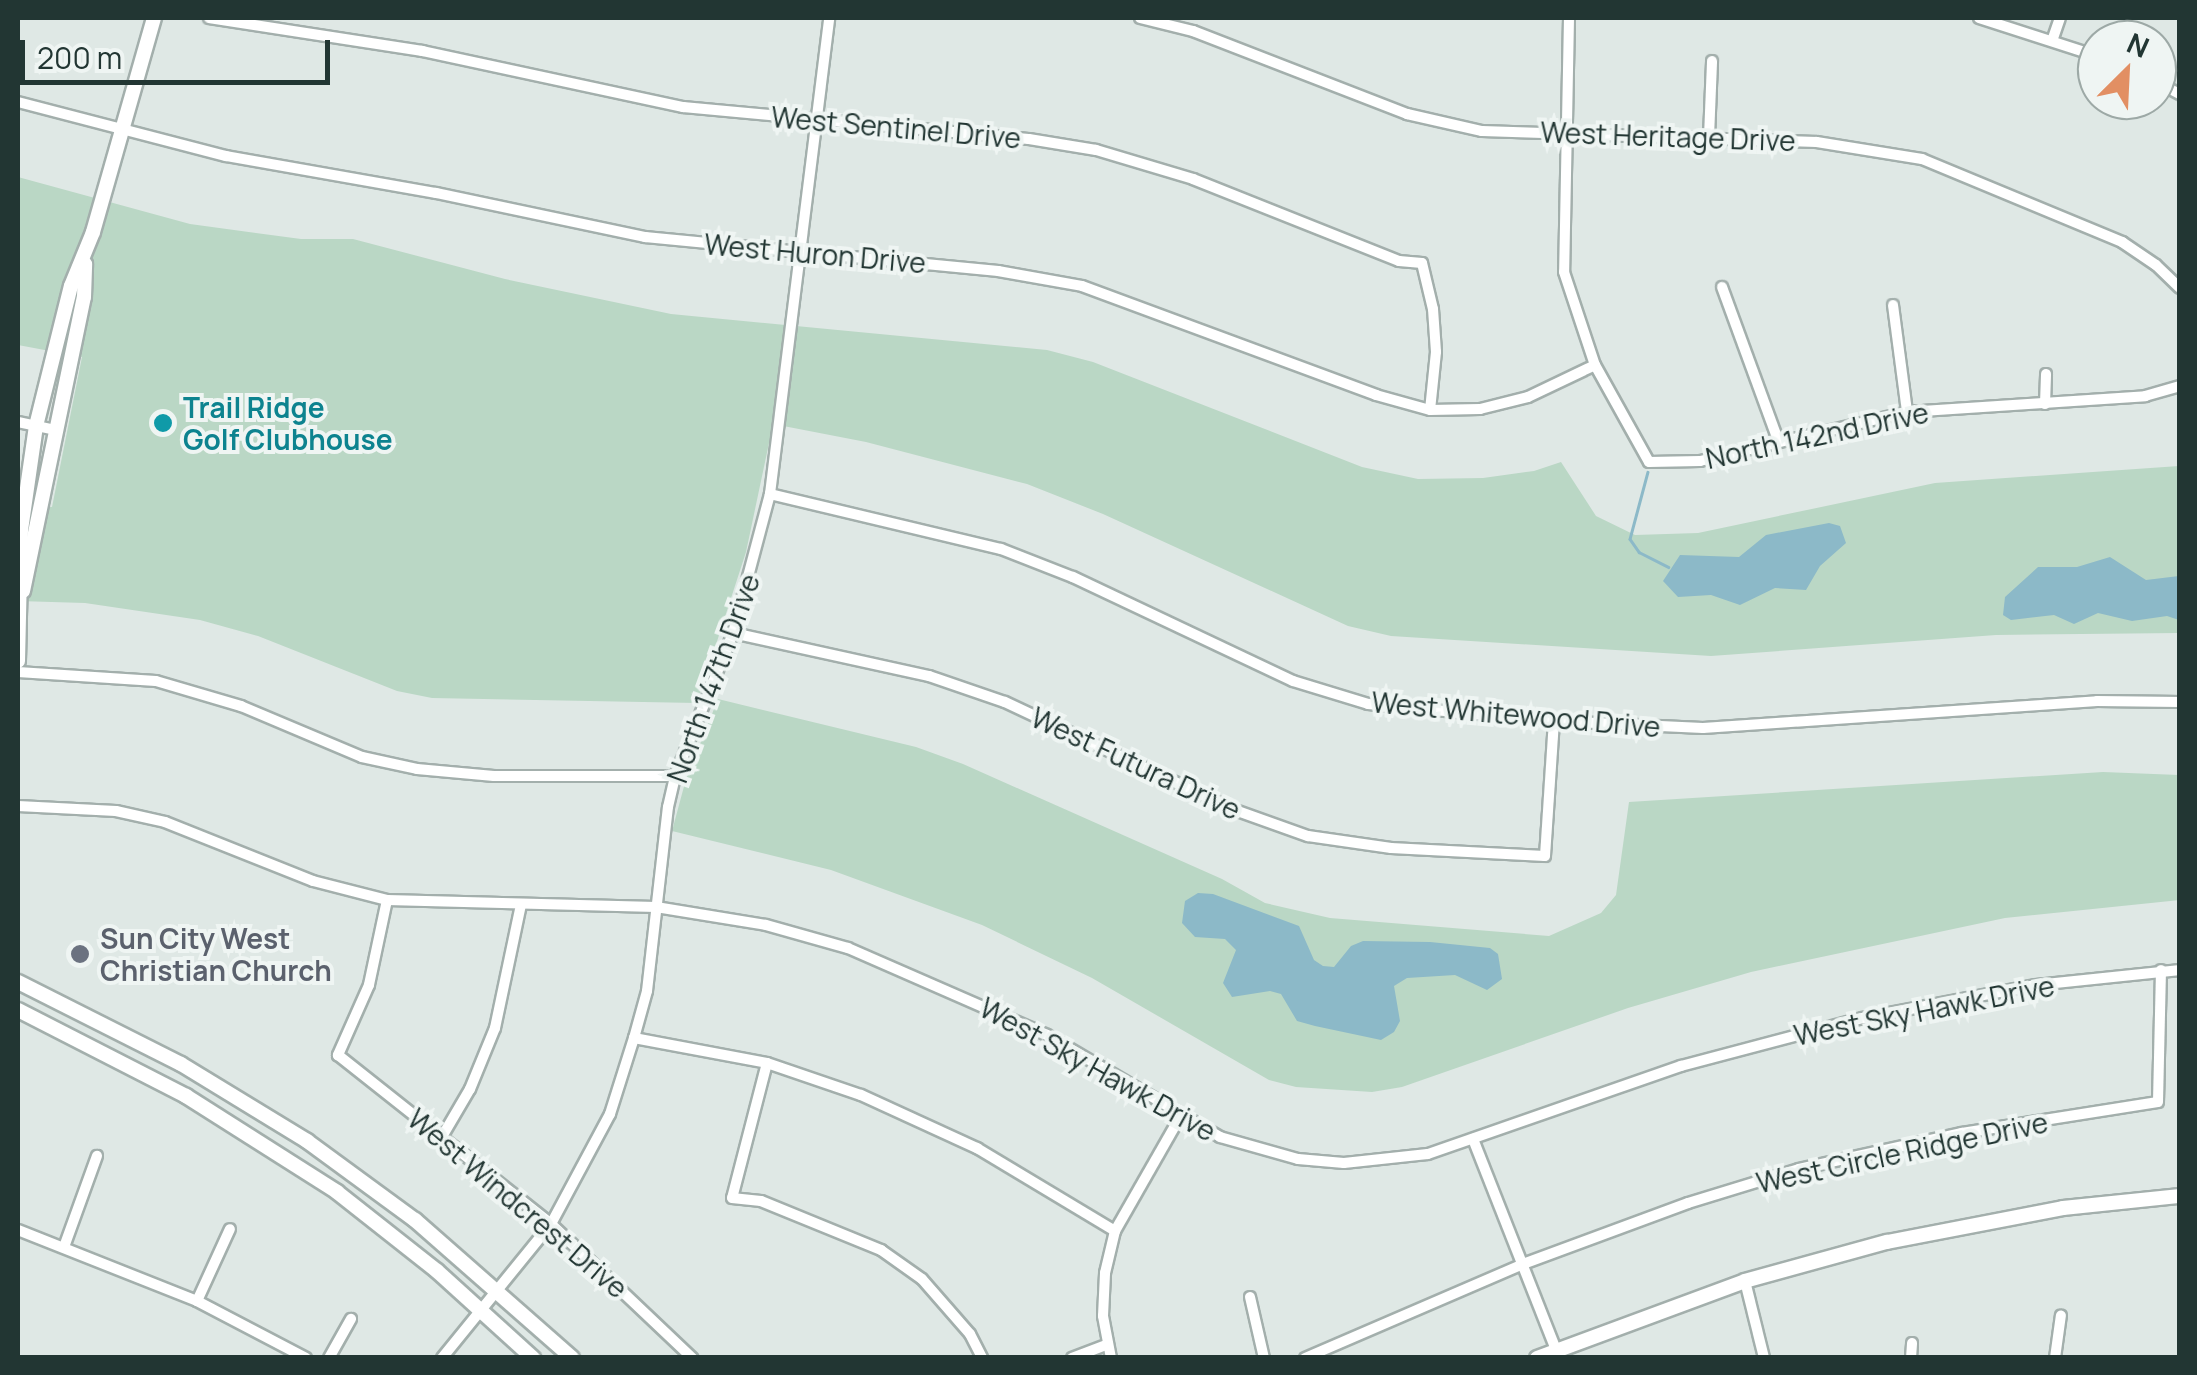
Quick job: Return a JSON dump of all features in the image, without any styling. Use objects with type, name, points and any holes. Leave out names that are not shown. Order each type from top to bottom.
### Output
[{"type":"street","points":[[22,596],[18,567],[20,530],[36,426],[71,286],[85,258],[154,18]]},
{"type":"street","name":"West Sentinel Drive","points":[[209,18],[422,51],[683,107],[1029,139],[1096,150],[1193,179],[1399,261],[1422,263],[1435,338],[1430,410]]},
{"type":"street","name":"North 147th Drive","points":[[442,1358],[550,1224],[610,1114],[634,1038],[647,991],[660,846],[676,776],[734,634],[770,494],[828,18]]},
{"type":"street","name":"West Heritage Drive","points":[[1140,18],[1193,31],[1407,114],[1482,130],[1854,146],[1940,164],[2122,242],[2156,265],[2180,288]]},
{"type":"street","points":[[1569,18],[1564,272],[1595,365]]},
{"type":"street","points":[[1979,18],[2077,49]]},
{"type":"street","points":[[2052,41],[2060,18]]},
{"type":"street","points":[[1709,137],[1712,61]]},
{"type":"street","name":"West Huron Drive","points":[[18,102],[226,156],[436,193],[645,237],[998,271],[1082,286],[1376,395],[1430,410],[1480,410],[1528,397],[1595,365]]},
{"type":"street","points":[[18,661],[22,596],[84,298],[85,258]]},
{"type":"street","points":[[1722,287],[1778,440]]},
{"type":"street","points":[[1892,304],[1907,412]]},
{"type":"street","name":"North 142nd Drive","points":[[1595,365],[1649,462],[1700,461],[1907,412],[2145,396],[2180,386]]},
{"type":"street","points":[[2045,404],[2046,374]]},
{"type":"street","points":[[18,422],[56,430]]},
{"type":"street","name":"West Whitewood Drive","points":[[770,494],[1000,549],[1073,577],[1332,695],[1368,704],[1554,721],[1703,728],[2097,701],[2180,702]]},
{"type":"street","name":"West Futura Drive","points":[[734,634],[928,676],[1004,702],[1232,810],[1308,836],[1392,848],[1545,856],[1554,721]]},
{"type":"street","points":[[18,672],[156,681],[241,706],[362,757],[417,769],[494,776],[676,776]]},
{"type":"street","name":"West Sky Hawk Drive","points":[[18,806],[116,811],[164,822],[313,881],[387,900],[656,907],[766,925],[901,970],[1047,1034],[1180,1118],[1255,1150],[1344,1163],[1391,1161],[1473,1139],[1681,1066],[1862,1018],[2036,985],[2180,970]]},
{"type":"street","name":"West Windcrest Drive","points":[[387,900],[368,985],[338,1055],[550,1224],[692,1358]]},
{"type":"street","points":[[443,1135],[470,1089],[495,1028],[521,906]]},
{"type":"street","name":"West Circle Ridge Drive","points":[[1306,1358],[1522,1264],[1688,1203],[1798,1170],[1962,1133],[2158,1102],[2160,970]]},
{"type":"street","points":[[18,982],[181,1064],[282,1124],[381,1193],[491,1300],[533,1358]]},
{"type":"street","points":[[18,1010],[244,1130],[572,1358]]},
{"type":"street","points":[[634,1038],[767,1063],[861,1095],[977,1148],[1115,1232]]},
{"type":"street","points":[[767,1063],[732,1198],[761,1200],[882,1250],[922,1278],[970,1334],[982,1358]]},
{"type":"street","points":[[1111,1358],[1106,1344],[1105,1273],[1115,1232],[1180,1118]]},
{"type":"street","points":[[1473,1139],[1556,1350]]},
{"type":"street","points":[[64,1247],[98,1156]]},
{"type":"street","points":[[1536,1358],[1746,1282],[1887,1242],[2064,1208],[2180,1196]]},
{"type":"street","points":[[198,1301],[230,1229]]},
{"type":"street","points":[[18,1230],[198,1301],[306,1358]]},
{"type":"street","points":[[1746,1282],[1764,1358]]},
{"type":"street","points":[[1250,1297],[1264,1358]]},
{"type":"street","points":[[2055,1358],[2062,1315]]},
{"type":"street","points":[[329,1358],[351,1320]]},
{"type":"street","points":[[1911,1358],[1912,1343]]},
{"type":"street","points":[[1072,1358],[1106,1344]]},
{"type":"green space","points":[[18,177],[190,224],[301,239],[353,239],[505,279],[671,314],[1047,350],[1093,362],[1362,467],[1418,479],[1483,478],[1534,471],[1561,462],[1596,516],[1635,535],[1698,533],[1935,483],[2179,466],[2179,633],[1996,635],[1711,656],[1391,636],[1348,626],[1103,514],[1027,484],[866,442],[773,424],[746,552],[697,703],[432,698],[397,691],[258,636],[200,620],[85,603],[18,601],[18,503],[52,507],[82,357],[18,345]]},
{"type":"green space","points":[[718,699],[916,747],[963,764],[1222,879],[1265,903],[1330,918],[1549,936],[1601,913],[1616,895],[1629,802],[2103,772],[2179,775],[2180,900],[2005,918],[1751,972],[1628,1008],[1402,1087],[1372,1092],[1296,1087],[1269,1080],[1092,978],[982,925],[831,870],[672,831],[686,779]]},
{"type":"water","points":[[1829,523],[1840,526],[1846,543],[1820,566],[1806,590],[1775,588],[1740,605],[1711,595],[1678,597],[1663,581],[1680,555],[1739,557],[1766,535]]},
{"type":"water","points":[[2110,557],[2146,580],[2179,576],[2179,620],[2167,616],[2132,621],[2098,613],[2074,624],[2054,615],[2011,620],[2003,615],[2005,597],[2038,567],[2077,567]]},
{"type":"water","points":[[1198,893],[1213,894],[1299,926],[1314,960],[1323,966],[1334,967],[1351,946],[1363,941],[1430,942],[1490,948],[1498,954],[1502,979],[1487,990],[1455,975],[1407,978],[1394,986],[1400,1021],[1394,1032],[1381,1040],[1297,1021],[1281,994],[1270,991],[1232,997],[1223,983],[1236,950],[1225,939],[1195,937],[1182,923],[1185,901]]},
{"type":"waterway","points":[[1648,472],[1630,539],[1639,552],[1668,567]]},
{"type":"place","name":"Trail Ridge Golf Clubhouse","points":[[163,423]]},
{"type":"place","name":"Sun City West Christian Church","points":[[80,954]]}]
